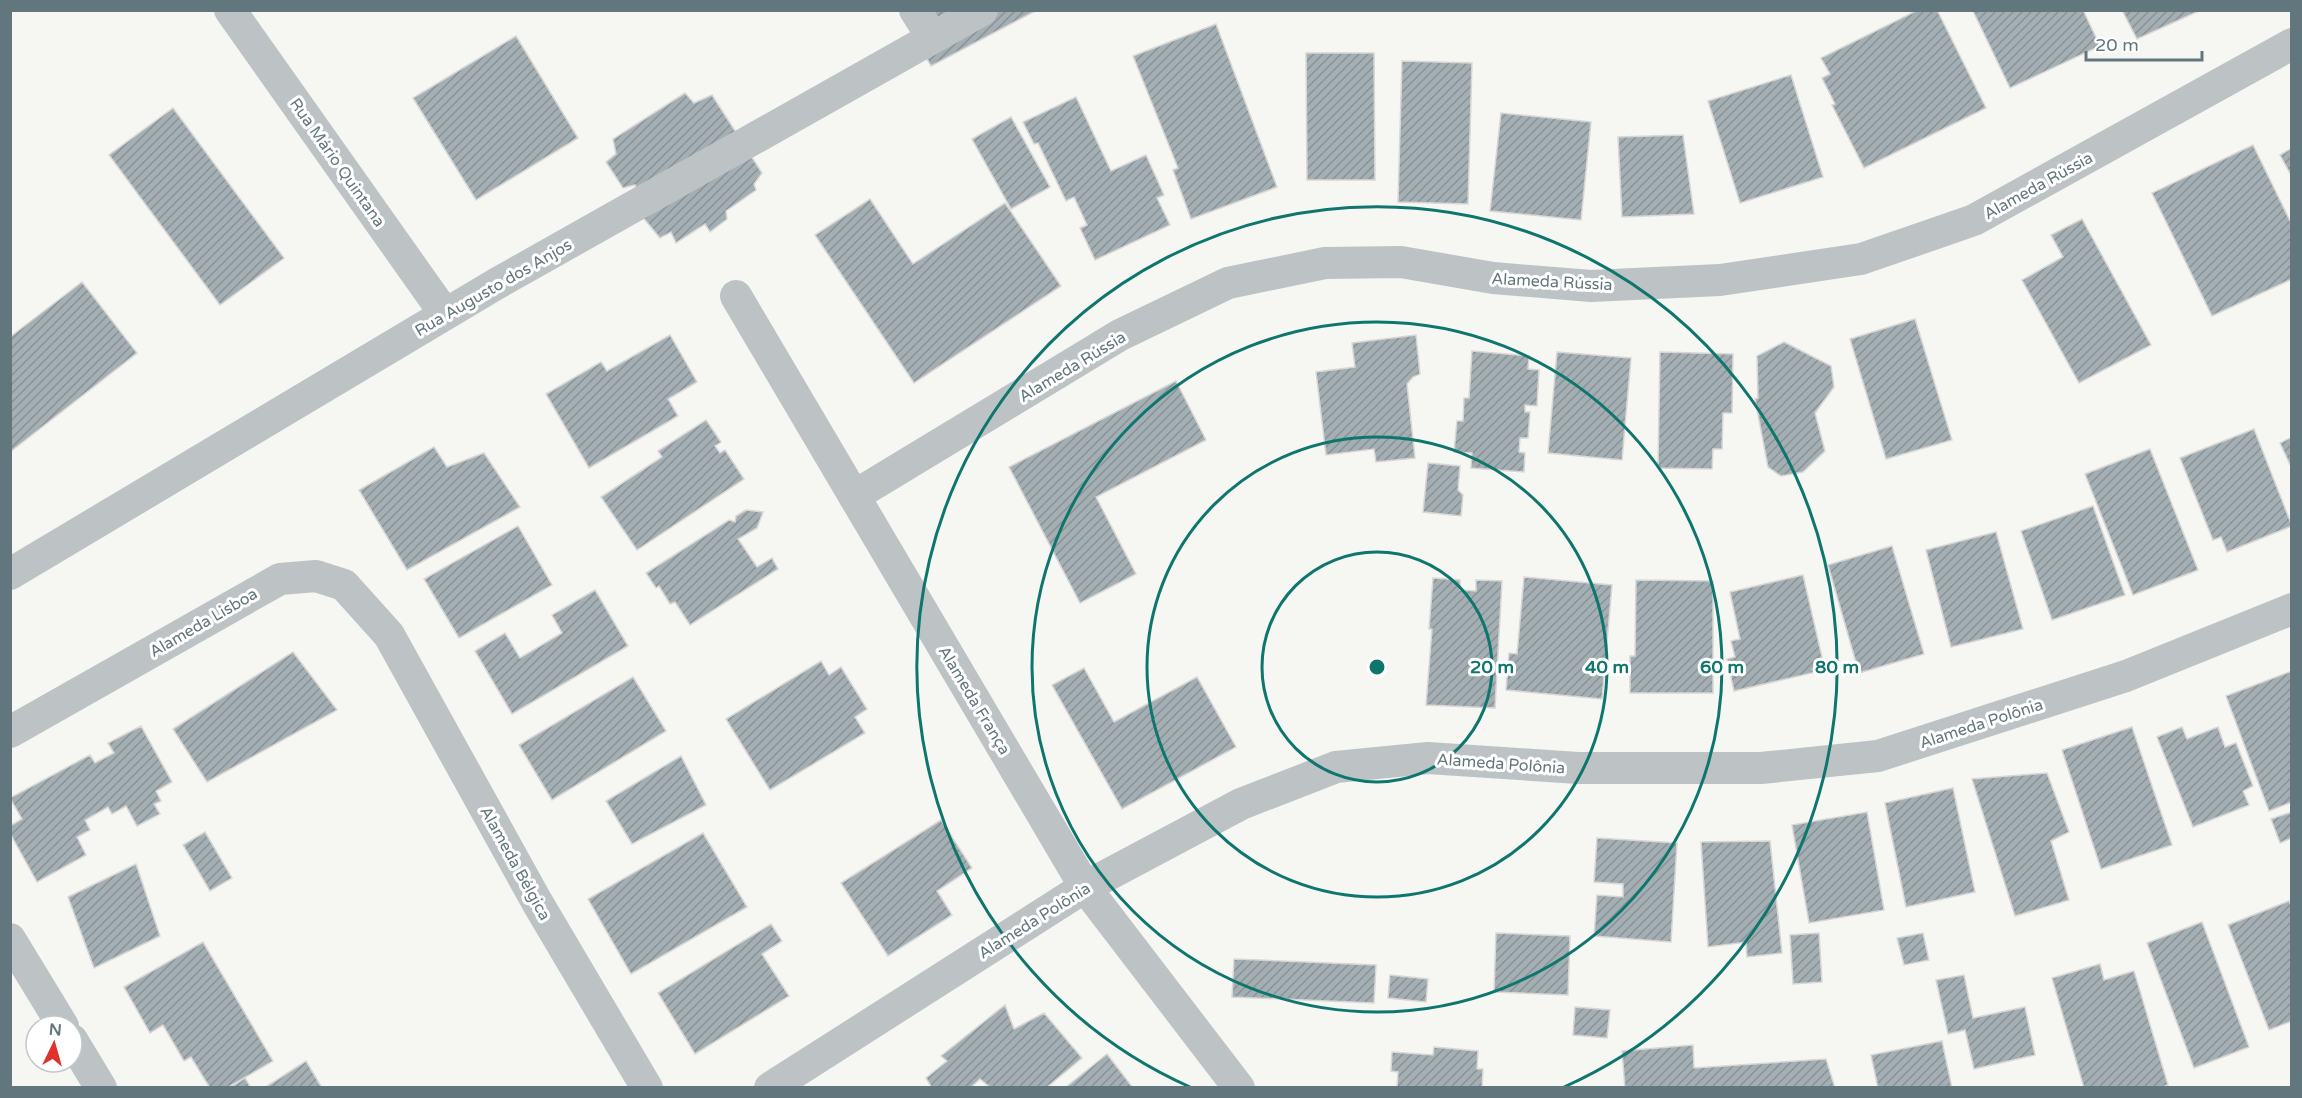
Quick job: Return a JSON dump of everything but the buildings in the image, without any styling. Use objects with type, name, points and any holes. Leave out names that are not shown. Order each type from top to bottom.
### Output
[{"type":"street","name":"Rua Mário Quintana","points":[[230,10],[445,314]]},
{"type":"street","points":[[915,10],[932,37]]},
{"type":"street","name":"Rua Augusto dos Anjos","points":[[10,574],[445,314],[982,10]]},
{"type":"street","name":"Alameda Rússia","points":[[854,496],[1120,335],[1228,283],[1325,263],[1401,262],[1493,278],[1591,286],[1720,280],[1861,259],[1974,220],[2292,44]]},
{"type":"street","name":"Alameda França","points":[[735,296],[1085,886],[1239,1088]]},
{"type":"street","name":"Alameda Lisboa","points":[[10,732],[280,579],[316,576],[344,585],[389,635]]},
{"type":"street","name":"Alameda Polônia","points":[[770,1088],[1085,886],[1241,804],[1336,767],[1428,758],[1578,768],[1761,768],[1878,756],[2126,676],[2292,609]]},
{"type":"street","name":"Alameda Bélgica","points":[[389,635],[537,902],[648,1088]]},
{"type":"street","points":[[10,939],[56,1014]]},
{"type":"street","points":[[84,1060],[101,1088]]}]
